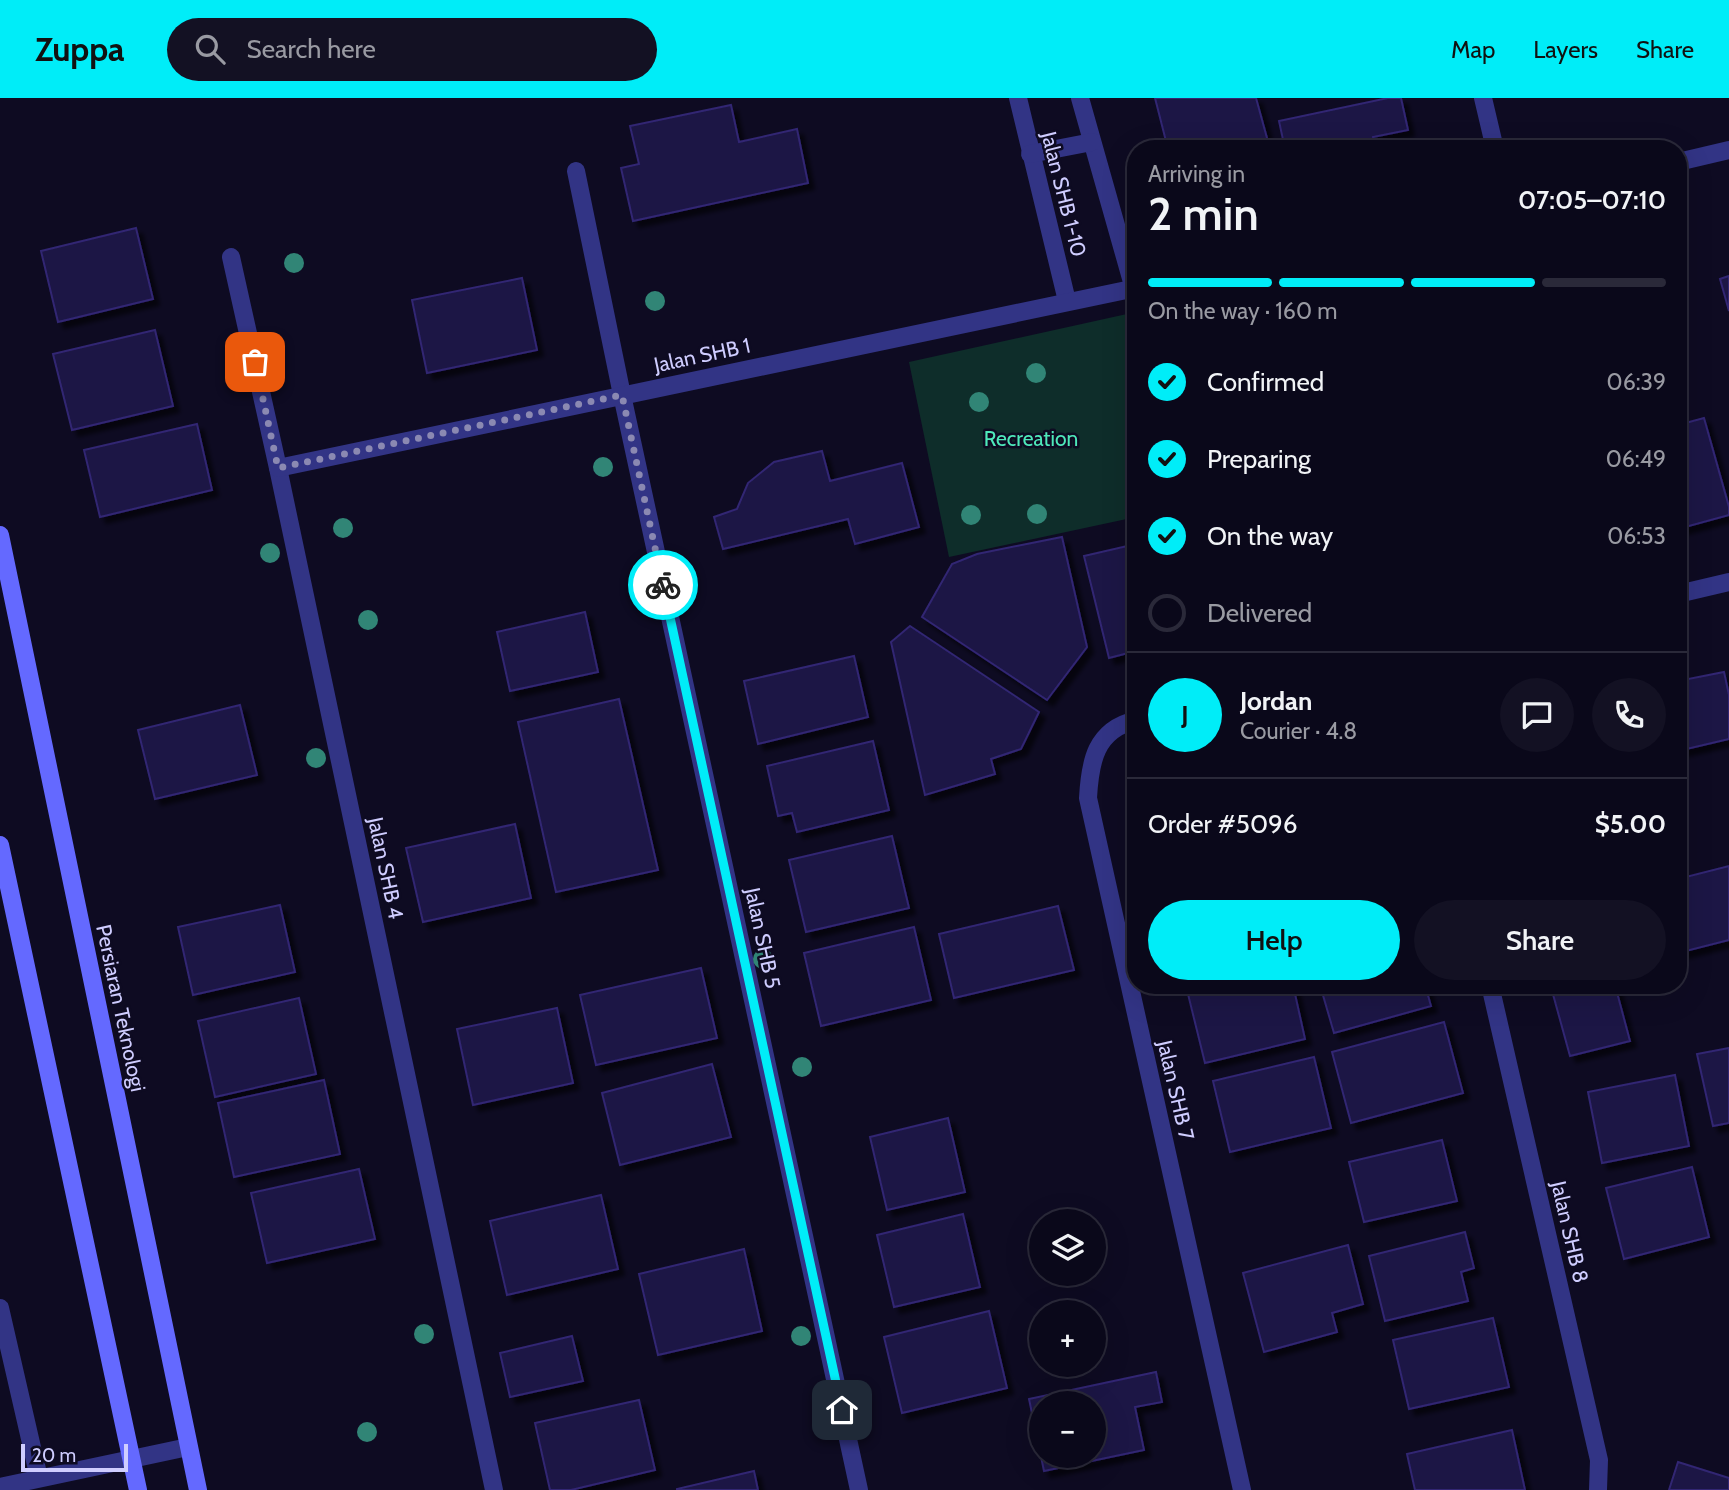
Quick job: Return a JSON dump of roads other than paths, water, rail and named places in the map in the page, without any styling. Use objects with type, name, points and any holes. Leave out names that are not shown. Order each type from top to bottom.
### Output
[{"type":"main road","name":"Persiaran Teknologi","points":[[0,535],[198,1490]]},
{"type":"main road","points":[[0,845],[138,1490]]},
{"type":"street","name":"Jalan SHB 1-10","points":[[1018,98],[1067,301]]},
{"type":"street","name":"Jalan SHB 1-10","points":[[1080,98],[1127,262]]},
{"type":"street","points":[[1483,98],[1493,140]]},
{"type":"street","points":[[1030,154],[1092,142]]},
{"type":"street","points":[[1687,160],[1729,150]]},
{"type":"street","name":"Jalan SHB 5","points":[[576,171],[859,1490]]},
{"type":"street","name":"Jalan SHB 4","points":[[231,257],[494,1490]]},
{"type":"street","name":"Jalan SHB 1","points":[[278,468],[1127,290]]},
{"type":"street","points":[[1687,592],[1729,582]]},
{"type":"street","name":"Jalan SHB 7","points":[[1127,722],[1102,740],[1090,766],[1088,798],[1127,973]]},
{"type":"street","name":"Jalan SHB 7","points":[[1132,994],[1242,1490]]},
{"type":"street","name":"Jalan SHB 8","points":[[1492,994],[1599,1460],[1598,1490]]},
{"type":"street","points":[[0,1308],[39,1478]]},
{"type":"street","points":[[0,1487],[188,1447]]},
{"type":"park label","name":"Recreation","points":[[1031,438]]}]
